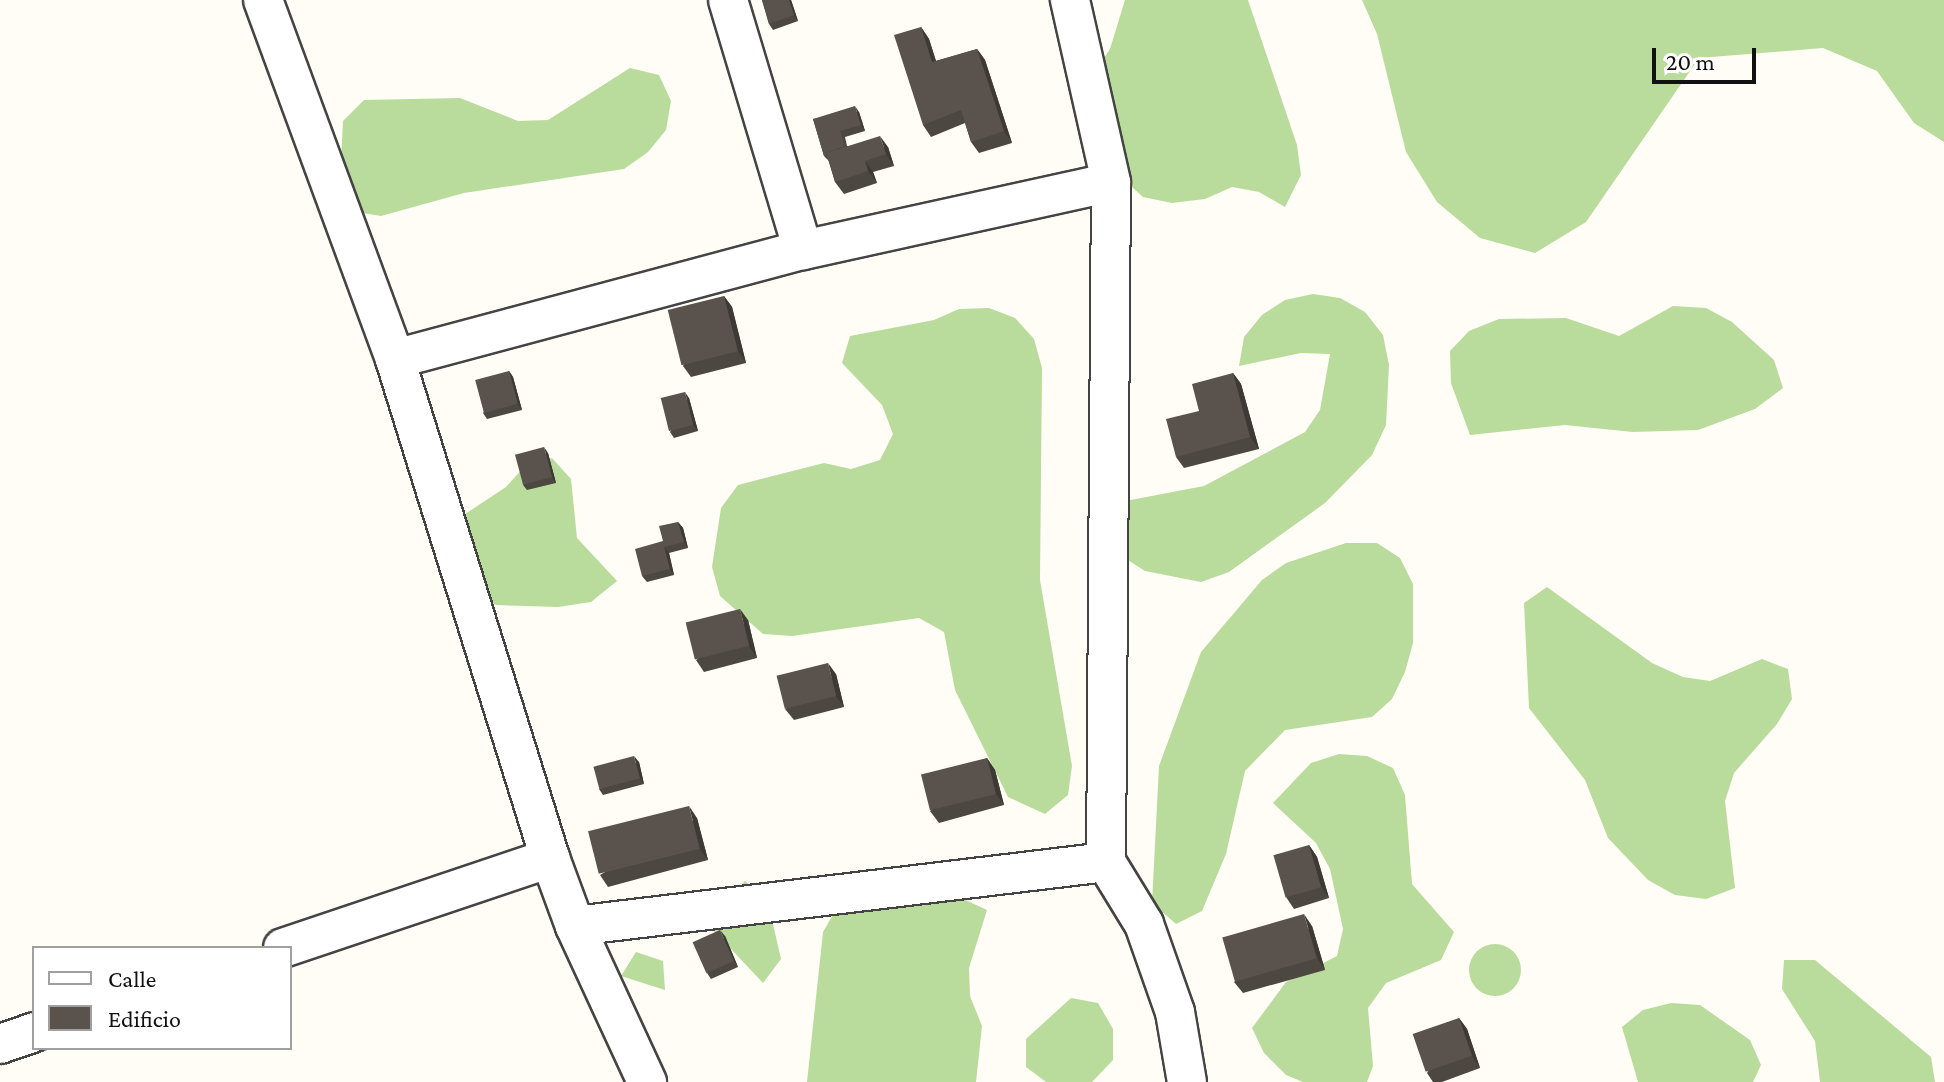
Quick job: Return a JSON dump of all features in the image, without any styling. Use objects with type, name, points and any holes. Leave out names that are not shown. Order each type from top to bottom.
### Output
[{"type":"street","points":[[263,0],[395,359],[550,858],[575,926],[647,1082]]},
{"type":"street","points":[[728,0],[803,250]]},
{"type":"street","points":[[1070,0],[1111,182],[1106,862],[1144,924],[1175,1012],[1187,1082]]},
{"type":"street","points":[[395,359],[803,250],[1111,182]]},
{"type":"street","points":[[289,946],[550,858]]},
{"type":"street","points":[[575,926],[1106,862]]},
{"type":"street","points":[[0,1044],[32,1033]]},
{"type":"green space","points":[[1125,0],[1248,0],[1297,145],[1301,175],[1285,207],[1259,192],[1232,187],[1205,199],[1172,203],[1143,197],[1121,177],[1094,73],[1110,49]]},
{"type":"green space","points":[[1362,0],[1944,0],[1944,142],[1914,123],[1877,71],[1823,48],[1699,58],[1586,222],[1535,253],[1480,238],[1437,202],[1406,152],[1377,34]]},
{"type":"green space","points":[[630,68],[659,75],[671,101],[666,130],[648,152],[624,169],[464,193],[381,216],[350,211],[340,181],[343,121],[364,100],[460,98],[518,121],[548,120]]},
{"type":"green space","points":[[1313,294],[1340,298],[1365,312],[1383,335],[1389,365],[1386,425],[1372,455],[1325,503],[1229,572],[1201,582],[1145,571],[1120,555],[1120,502],[1204,486],[1305,432],[1320,410],[1330,354],[1301,353],[1239,366],[1244,337],[1262,315],[1285,300]]},
{"type":"green space","points":[[1673,306],[1706,308],[1732,322],[1774,360],[1783,388],[1755,409],[1698,430],[1633,432],[1565,425],[1470,435],[1451,383],[1450,351],[1469,331],[1499,319],[1566,318],[1619,336]]},
{"type":"green space","points":[[989,308],[1015,318],[1034,339],[1042,368],[1040,580],[1072,766],[1068,795],[1045,814],[1008,797],[955,690],[944,632],[919,618],[792,636],[763,634],[720,596],[712,567],[721,508],[738,485],[824,463],[851,469],[880,460],[893,434],[882,405],[842,363],[850,336],[934,320],[959,309]]},
{"type":"green space","points":[[552,458],[571,479],[577,538],[617,581],[591,602],[558,607],[496,605],[468,592],[459,518],[506,487],[525,466]]},
{"type":"green space","points":[[1346,543],[1377,543],[1400,558],[1413,584],[1413,643],[1405,672],[1392,699],[1372,717],[1285,730],[1245,771],[1226,854],[1202,911],[1176,924],[1152,903],[1159,766],[1201,652],[1262,580],[1286,563]]},
{"type":"green space","points":[[1547,587],[1652,663],[1683,677],[1710,681],[1762,659],[1788,669],[1792,699],[1777,724],[1734,773],[1725,801],[1735,888],[1706,899],[1675,895],[1648,880],[1608,838],[1585,780],[1529,708],[1524,603]]},
{"type":"green space","points":[[1339,754],[1367,756],[1393,768],[1405,795],[1412,884],[1454,932],[1441,960],[1386,983],[1368,1008],[1373,1066],[1367,1082],[1303,1082],[1286,1075],[1264,1053],[1252,1028],[1286,982],[1337,956],[1343,929],[1330,869],[1316,843],[1273,803],[1311,763]]},
{"type":"green space","points":[[745,881],[767,898],[781,959],[763,983],[714,931],[725,903]]},
{"type":"green space","points":[[959,897],[987,910],[969,968],[970,996],[982,1026],[976,1082],[807,1082],[823,932],[838,906]]},
{"type":"green space","points":[[1495,944],[1513,952],[1521,970],[1513,988],[1495,996],[1477,988],[1469,970],[1477,952]]},
{"type":"green space","points":[[636,952],[663,961],[665,990],[621,976]]},
{"type":"green space","points":[[1784,960],[1815,960],[1931,1057],[1935,1082],[1820,1082],[1815,1041],[1782,989]]},
{"type":"green space","points":[[1071,998],[1098,1003],[1113,1029],[1113,1060],[1092,1082],[1046,1082],[1026,1067],[1026,1039]]},
{"type":"green space","points":[[1671,1003],[1700,1005],[1750,1040],[1761,1065],[1753,1082],[1638,1082],[1622,1027],[1643,1010]]},
{"type":"building","points":[[762,0],[789,0],[794,15],[769,24]]},
{"type":"building","points":[[921,27],[932,62],[977,49],[1004,131],[971,142],[961,110],[923,125],[894,35]]},
{"type":"building","points":[[855,106],[861,125],[840,131],[845,146],[824,156],[813,119]]},
{"type":"building","points":[[880,136],[886,154],[865,161],[868,171],[835,182],[826,153]]},
{"type":"building","points":[[724,296],[738,351],[682,365],[668,310]]},
{"type":"building","points":[[509,371],[518,404],[484,413],[475,380]]},
{"type":"building","points":[[1233,373],[1250,437],[1176,457],[1166,419],[1199,411],[1192,384]]},
{"type":"building","points":[[685,392],[693,425],[669,431],[661,398]]},
{"type":"building","points":[[544,447],[552,477],[523,485],[515,455]]},
{"type":"building","points":[[678,522],[684,542],[664,547],[670,569],[642,576],[635,549],[663,541],[659,526]]},
{"type":"building","points":[[740,609],[749,646],[695,659],[686,623]]},
{"type":"building","points":[[828,663],[836,696],[785,709],[777,676]]},
{"type":"building","points":[[634,756],[640,778],[599,789],[593,767]]},
{"type":"building","points":[[987,758],[996,794],[930,810],[921,774]]},
{"type":"building","points":[[689,806],[700,849],[599,874],[588,831]]},
{"type":"building","points":[[1309,845],[1321,887],[1286,897],[1273,855]]},
{"type":"building","points":[[1304,914],[1317,958],[1235,982],[1222,937]]},
{"type":"building","points":[[720,930],[734,961],[706,973],[693,942]]},
{"type":"building","points":[[1459,1018],[1472,1056],[1426,1072],[1413,1034]]}]
